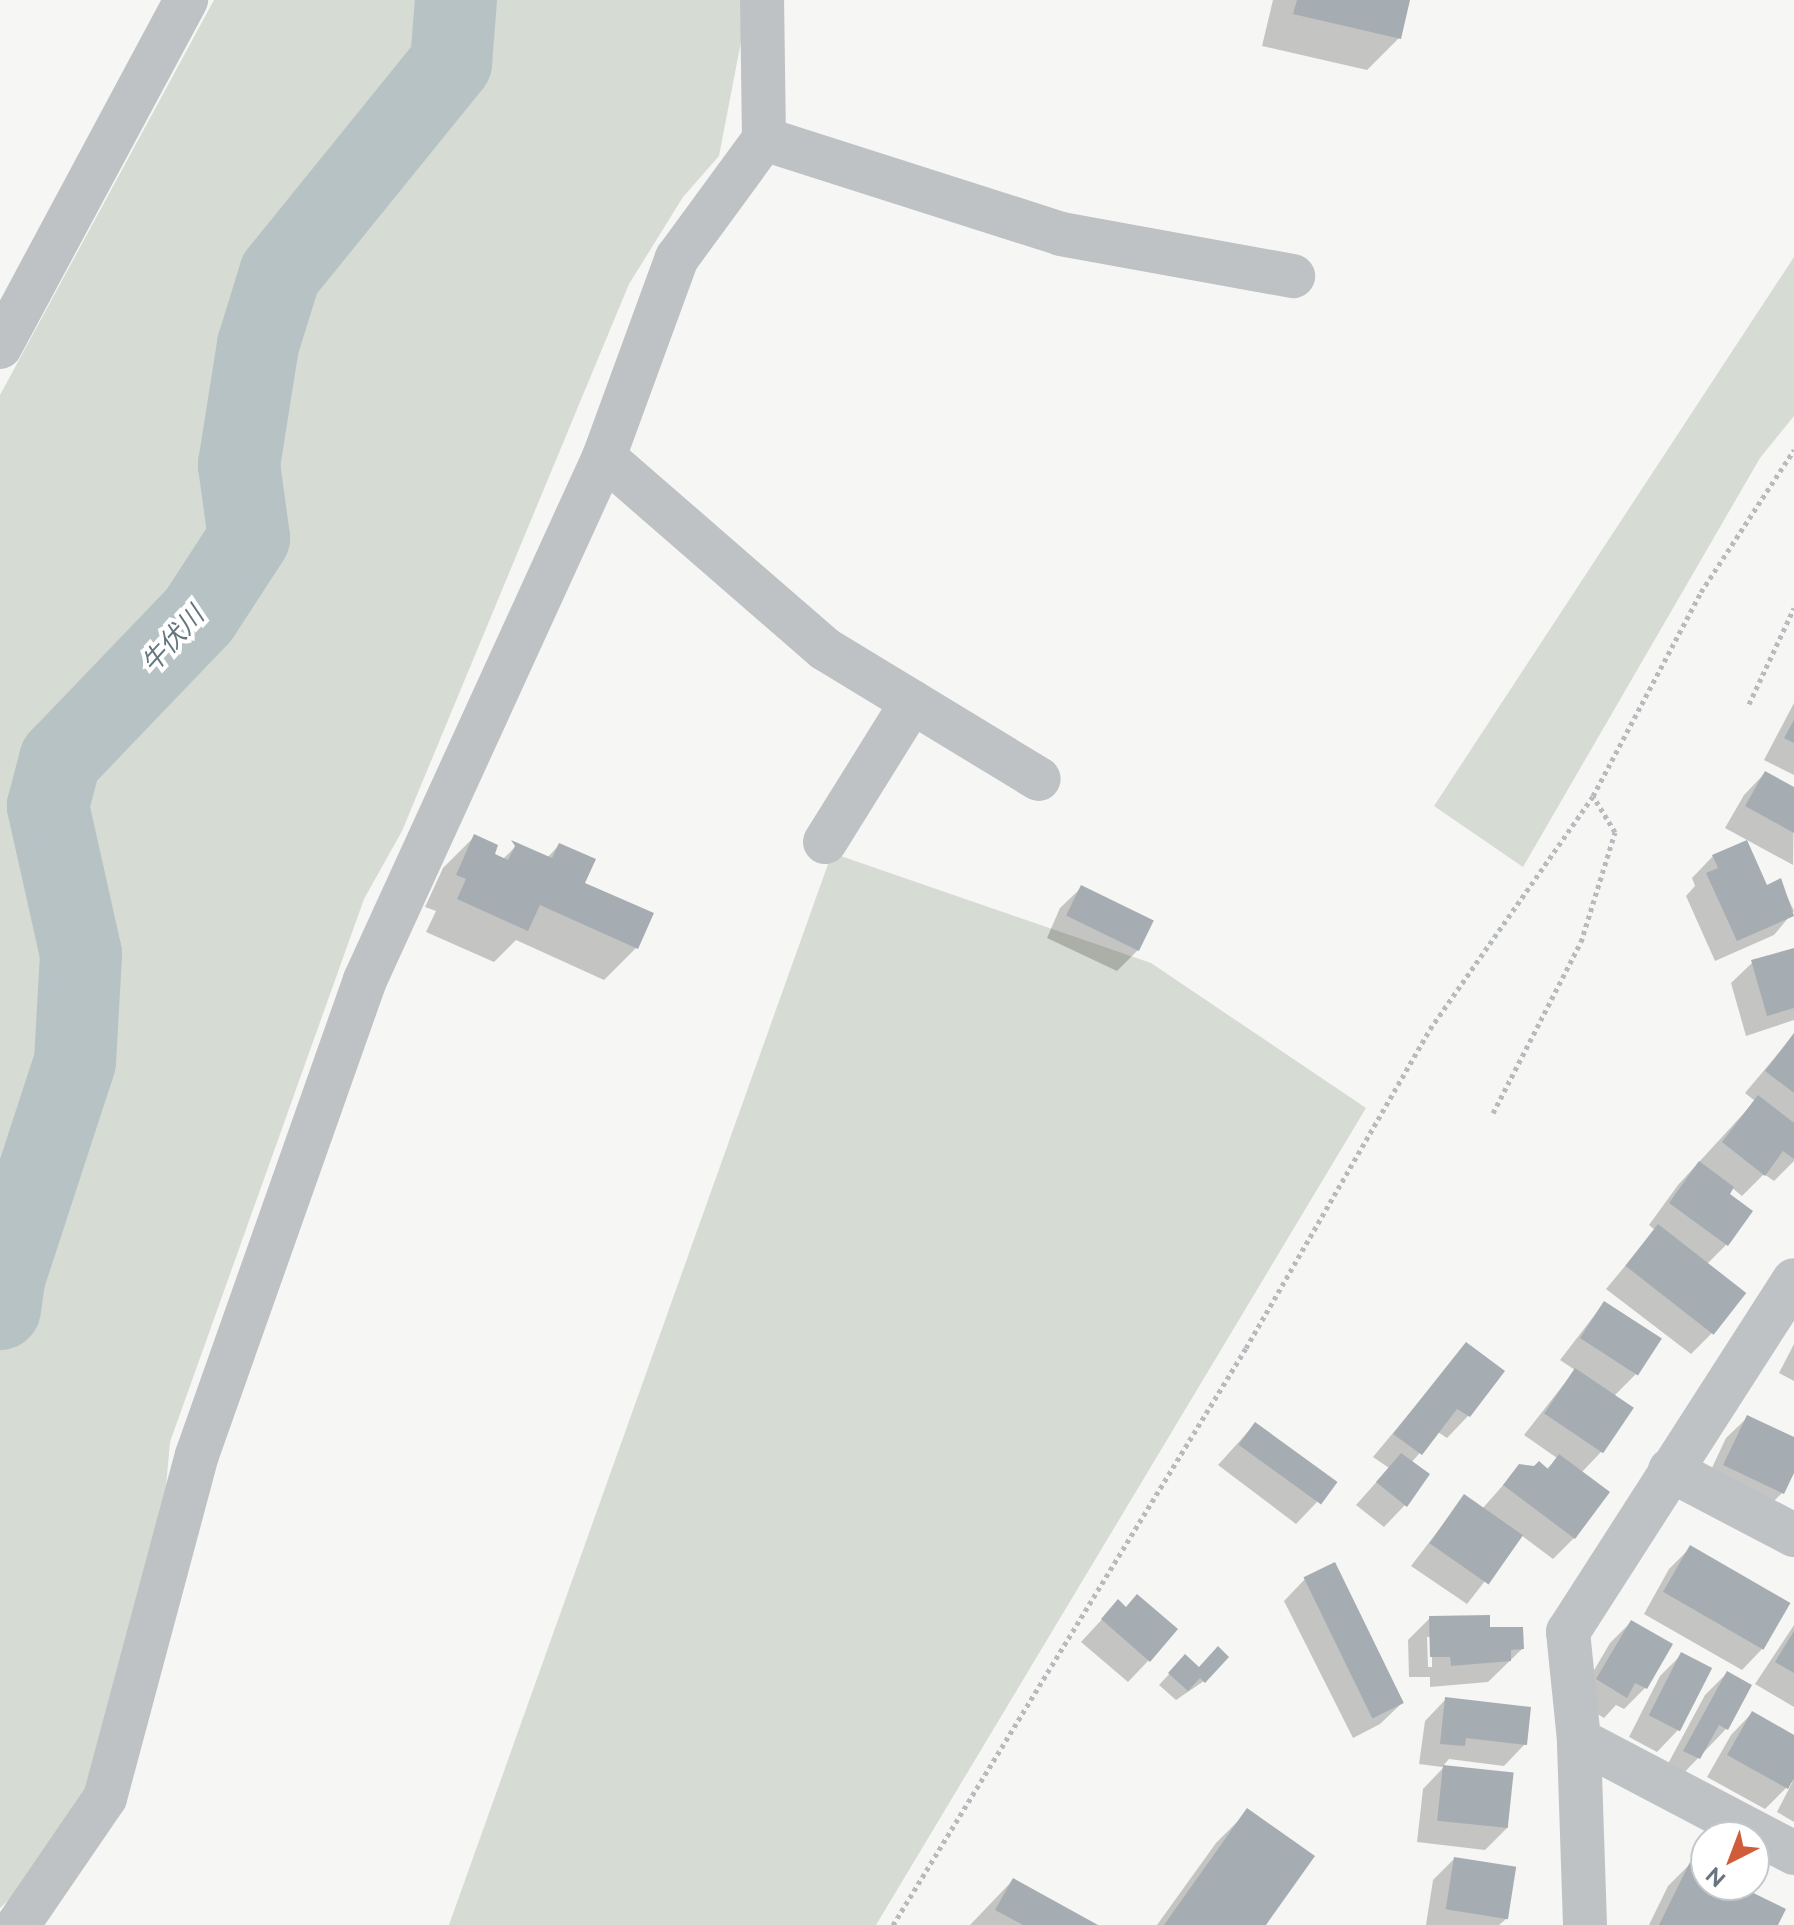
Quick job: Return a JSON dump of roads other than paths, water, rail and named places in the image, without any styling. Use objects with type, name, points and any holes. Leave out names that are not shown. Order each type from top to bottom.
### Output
[{"type":"street","points":[[0,347],[186,0]]},
{"type":"street","points":[[18,1925],[105,1798],[197,1455],[365,980],[604,457],[677,258],[764,139],[762,0]]},
{"type":"street","points":[[764,139],[1061,234],[1293,276]]},
{"type":"street","points":[[604,457],[825,649],[1039,779]]},
{"type":"street","points":[[825,842],[912,702]]},
{"type":"street","points":[[1585,1925],[1579,1740],[1568,1632],[1794,1280]]},
{"type":"street","points":[[1670,1470],[1794,1535]]},
{"type":"street","points":[[1579,1740],[1794,1853]]},
{"type":"waterway","name":"牛伏川","points":[[0,1309],[4,1279],[75,1062],[81,954],[48,806],[60,760],[199,615],[249,538],[239,465],[258,345],[280,274],[451,63],[456,0]]}]
